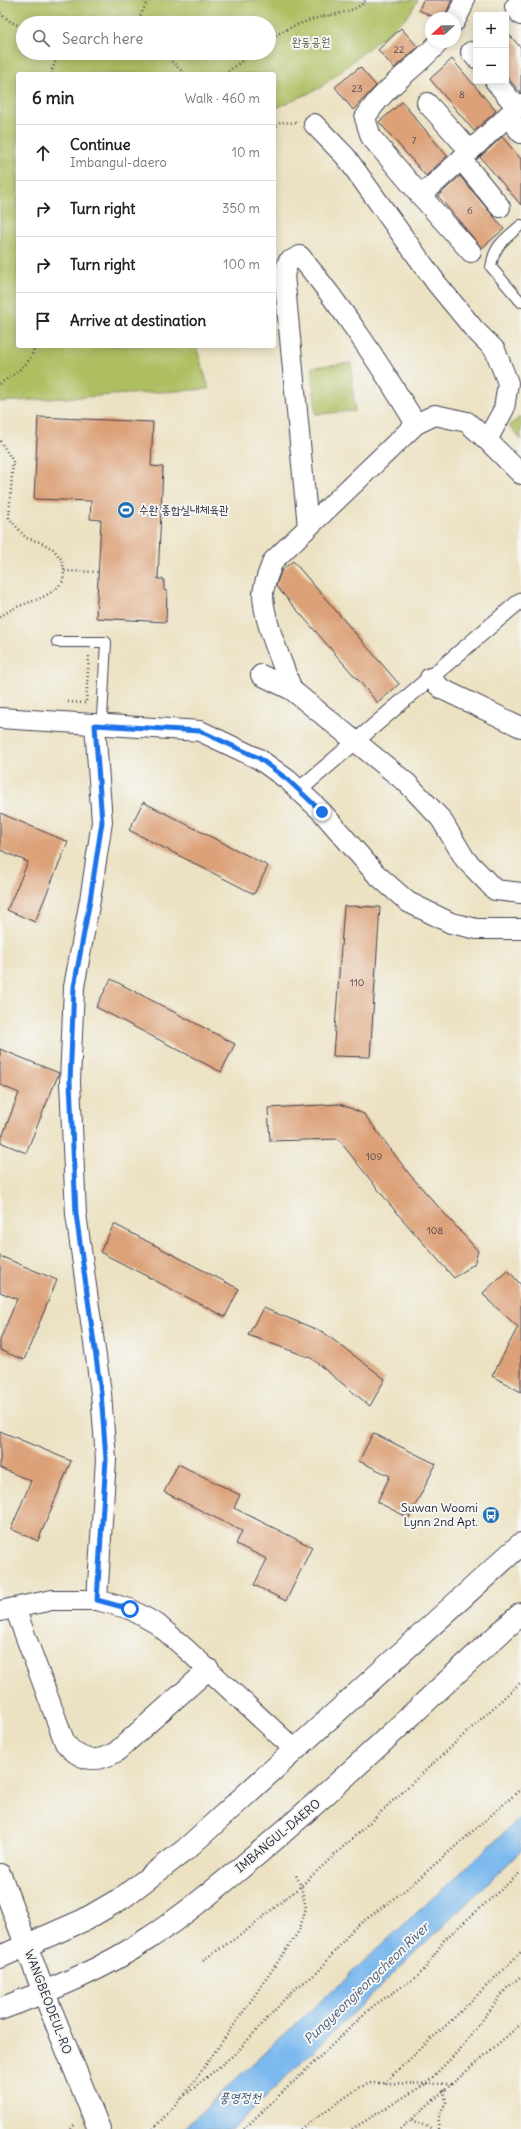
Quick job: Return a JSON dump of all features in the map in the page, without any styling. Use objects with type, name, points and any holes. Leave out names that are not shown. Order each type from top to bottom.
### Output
[{"type":"main road","points":[[0,1957],[26,1947],[84,1920],[122,1898],[185,1850],[294,1749],[521,1544]]},
{"type":"main road","name":"IMBANGUL-DAERO","points":[[0,2009],[44,1993],[149,1939],[208,1895],[306,1814],[521,1614]]},
{"type":"main road","name":"WANGBEODEUL-RO","points":[[0,1875],[26,1947],[98,2129]]},
{"type":"street","points":[[460,12],[464,0]]},
{"type":"street","points":[[433,48],[374,103],[365,118],[371,137],[471,252]]},
{"type":"street","points":[[497,84],[515,109],[521,133]]},
{"type":"street","points":[[427,103],[465,155],[500,207]]},
{"type":"street","points":[[421,196],[515,109]]},
{"type":"street","points":[[314,124],[346,156],[437,284],[474,329],[495,350],[508,383],[504,409],[487,440]]},
{"type":"street","points":[[308,527],[284,275],[288,262],[300,256],[346,314],[374,355],[416,424]]},
{"type":"street","points":[[292,690],[267,619],[263,594],[265,579],[273,561],[416,424],[435,415],[467,422],[521,474]]},
{"type":"street","points":[[299,790],[521,600]]},
{"type":"street","points":[[261,675],[292,690],[408,784],[441,819],[465,859],[495,890],[521,893]]},
{"type":"street","points":[[430,678],[442,689],[521,726]]},
{"type":"street","points":[[0,718],[200,731],[259,758],[299,790],[322,812],[376,874],[408,902],[451,923],[477,929],[521,929]]},
{"type":"street","points":[[95,725],[102,822],[90,900],[74,987],[70,1082],[76,1214],[101,1393],[106,1459],[97,1600]]},
{"type":"street","points":[[209,1670],[116,1752],[106,1758],[91,1759],[75,1755],[65,1743],[8,1610],[52,1600],[97,1600],[130,1609],[157,1624],[209,1670],[294,1749]]},
{"type":"lane","points":[[521,225],[504,240],[493,253],[491,267],[521,302]]},
{"type":"lane","points":[[57,642],[106,642],[102,718],[95,725]]},
{"type":"path","points":[[140,16],[148,0]]},
{"type":"path","points":[[276,35],[313,19],[349,10],[363,4],[366,0]]},
{"type":"path","points":[[0,13],[16,24]]},
{"type":"path","points":[[52,72],[55,60]]},
{"type":"path","points":[[170,60],[183,72]]},
{"type":"path","points":[[228,72],[243,60]]},
{"type":"path","points":[[276,127],[280,122],[314,124]]},
{"type":"path","points":[[0,384],[25,365],[34,352],[34,348]]},
{"type":"path","points":[[0,441],[13,461],[9,518],[26,538],[40,542],[53,549],[62,560],[64,571],[64,581],[48,596],[10,609],[0,617]]},
{"type":"path","points":[[64,571],[99,572]]},
{"type":"path","points":[[63,702],[86,703],[89,655]]},
{"type":"path","points":[[203,1960],[242,1934],[301,1886],[358,1835],[521,1682]]},
{"type":"path","points":[[153,2129],[182,2098],[237,2052],[292,1990],[318,1972],[353,1929],[409,1887],[521,1789]]},
{"type":"path","points":[[244,2129],[373,2006],[418,1976],[426,1968],[444,1940],[521,1872]]},
{"type":"path","points":[[182,2098],[299,1931],[306,1908],[301,1886],[296,1875]]},
{"type":"path","points":[[384,2083],[455,2017],[521,1952]]},
{"type":"path","points":[[352,2129],[427,2083],[461,2048],[507,1988],[521,1976]]},
{"type":"path","points":[[400,2129],[521,2024]]},
{"type":"path","points":[[300,2129],[360,2086],[384,2083],[453,2084]]},
{"type":"path","points":[[438,2129],[439,2116],[446,2102],[444,2090]]},
{"type":"path","points":[[411,2120],[433,2129]]},
{"type":"green space","name":"완동공원","points":[[0,0],[418,0],[408,16],[320,88],[276,108],[276,72],[16,72],[16,348],[197,348],[209,389],[0,402]]},
{"type":"green space","points":[[351,363],[355,411],[316,414],[312,367]]},
{"type":"green space","points":[[521,416],[521,440],[509,426]]},
{"type":"water","name":"풍영정천","points":[[521,1817],[521,1851],[232,2129],[184,2129],[225,2089]]},
{"type":"building","points":[[423,0],[452,0],[447,12],[425,13],[419,10]]},
{"type":"building","points":[[401,28],[418,47],[394,68],[378,50]]},
{"type":"building","points":[[509,34],[521,48],[521,93],[509,79]]},
{"type":"building","points":[[452,59],[496,111],[474,131],[430,79]]},
{"type":"building","points":[[360,67],[376,86],[353,110],[335,87]]},
{"type":"building","points":[[402,102],[447,156],[426,176],[379,122]]},
{"type":"building","points":[[502,137],[521,159],[521,205],[480,157]]},
{"type":"building","points":[[460,176],[504,229],[482,248],[438,196]]},
{"type":"building","name":"수완 종합실내체육관","points":[[38,417],[153,422],[151,466],[163,467],[158,579],[164,579],[164,590],[167,591],[166,622],[96,618],[101,520],[90,519],[91,501],[34,499]]},
{"type":"building","points":[[293,561],[399,684],[378,703],[276,586],[281,571]]},
{"type":"building","points":[[143,802],[268,866],[254,894],[129,830]]},
{"type":"building","points":[[0,813],[68,842],[35,922],[7,910],[28,862],[0,850]]},
{"type":"building","points":[[344,906],[380,907],[370,1057],[333,1056]]},
{"type":"building","points":[[111,979],[235,1044],[221,1072],[96,1007]]},
{"type":"building","points":[[0,1049],[59,1073],[26,1153],[0,1142],[19,1093],[0,1085]]},
{"type":"building","points":[[340,1104],[364,1114],[410,1175],[478,1251],[474,1264],[454,1278],[396,1212],[338,1139],[270,1141],[268,1108]]},
{"type":"building","points":[[114,1224],[239,1289],[225,1317],[100,1252]]},
{"type":"building","points":[[0,1256],[57,1280],[24,1360],[0,1350],[0,1340],[17,1299],[0,1292]]},
{"type":"building","points":[[508,1270],[521,1285],[521,1392],[492,1376],[518,1327],[489,1301],[483,1293]]},
{"type":"building","points":[[263,1308],[323,1332],[385,1379],[370,1406],[311,1358],[248,1335]]},
{"type":"building","points":[[0,1431],[71,1461],[38,1541],[11,1529],[31,1481],[0,1468]]},
{"type":"building","points":[[373,1433],[436,1464],[409,1518],[377,1502],[390,1476],[359,1461]]},
{"type":"building","points":[[178,1464],[240,1495],[234,1508],[312,1547],[286,1601],[254,1585],[267,1559],[236,1544],[242,1531],[164,1492]]},
{"type":"place","name":"수완 종합실내체육관","points":[[126,510]]},
{"type":"place","name":"Suwan Woomi Lynn 2nd Apt.","points":[[491,1515]]},
{"type":"route","points":[[130,1609],[97,1600],[106,1459],[101,1393],[76,1214],[70,1082],[74,987],[90,900],[102,822],[95,725],[200,731],[259,758],[288,780],[322,812]]},
{"type":"water label","name":"Pungyeongjeongcheon River","points":[[366,1983]]}]
